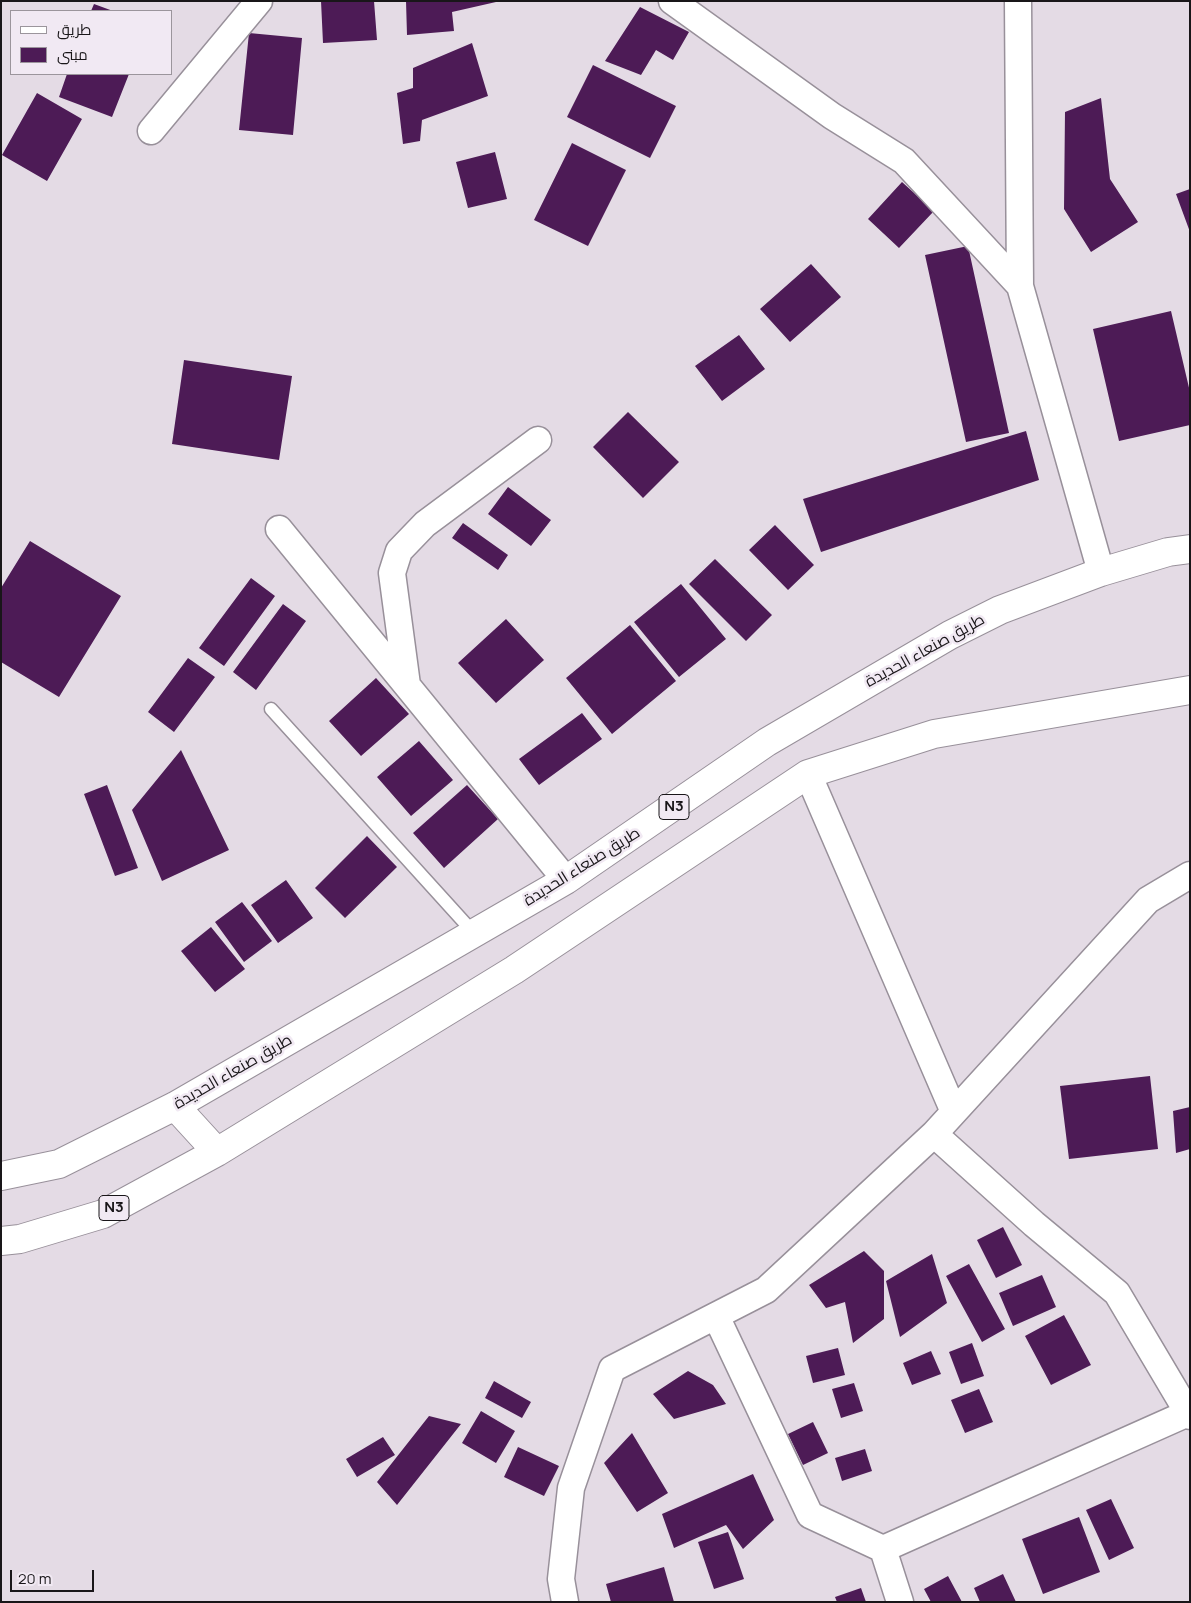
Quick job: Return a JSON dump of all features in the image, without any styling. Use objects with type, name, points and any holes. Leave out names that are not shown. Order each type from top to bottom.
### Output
[{"type":"main road","name":"طريق صنعاء الحديدة","points":[[1,1176],[59,1164],[175,1106],[473,932],[566,880],[767,742],[950,635],[1000,610],[1101,572],[1168,552],[1190,549]]},
{"type":"main road","name":"N3","points":[[1,1241],[20,1239],[103,1214],[217,1152],[514,970],[808,774],[934,734],[1190,690]]},
{"type":"main road","points":[[175,1106],[217,1152]]},
{"type":"street","points":[[151,131],[260,1]]},
{"type":"street","points":[[672,1],[832,116],[904,160],[1020,286]]},
{"type":"street","points":[[1018,1],[1020,286],[1101,572]]},
{"type":"street","points":[[407,685],[392,573],[399,551],[424,524],[538,440]]},
{"type":"street","points":[[279,529],[566,880]]},
{"type":"street","points":[[808,774],[954,1112]]},
{"type":"street","points":[[565,1602],[561,1579],[571,1488],[612,1369],[766,1290],[934,1134],[1148,900],[1190,875]]},
{"type":"street","points":[[883,1549],[1189,1414],[1117,1293],[1034,1224],[934,1134]]},
{"type":"street","points":[[716,1316],[810,1515],[883,1549],[900,1602]]},
{"type":"lane","points":[[270,709],[473,932]]},
{"type":"building","points":[[321,1],[374,1],[377,40],[323,43]]},
{"type":"building","points":[[406,1],[496,2],[452,12],[454,31],[407,35]]},
{"type":"building","points":[[94,4],[110,10],[91,10]]},
{"type":"building","points":[[640,7],[689,32],[673,60],[656,50],[641,75],[605,61]]},
{"type":"building","points":[[249,33],[302,38],[293,135],[239,130]]},
{"type":"building","points":[[472,43],[488,96],[422,120],[420,141],[403,144],[397,93],[413,88],[413,68]]},
{"type":"building","points":[[593,65],[676,106],[650,158],[567,117]]},
{"type":"building","points":[[67,75],[129,75],[112,117],[59,97]]},
{"type":"building","points":[[37,93],[82,119],[47,181],[2,155]]},
{"type":"building","points":[[1101,98],[1110,179],[1138,222],[1091,252],[1064,209],[1065,112]]},
{"type":"building","points":[[572,143],[626,170],[588,246],[534,220]]},
{"type":"building","points":[[495,152],[507,199],[468,208],[456,162]]},
{"type":"building","points":[[902,182],[934,211],[899,248],[868,219]]},
{"type":"building","points":[[1190,189],[1190,232],[1176,194]]},
{"type":"building","points":[[968,246],[1009,433],[966,442],[925,255]]},
{"type":"building","points":[[811,264],[841,297],[790,342],[760,309]]},
{"type":"building","points":[[1171,311],[1190,392],[1190,425],[1119,441],[1093,329]]},
{"type":"building","points":[[739,335],[765,369],[722,401],[695,366]]},
{"type":"building","points":[[184,360],[292,376],[279,460],[172,444]]},
{"type":"building","points":[[628,412],[679,462],[643,498],[593,447]]},
{"type":"building","points":[[1026,431],[1039,480],[821,552],[803,499]]},
{"type":"building","points":[[508,487],[551,520],[531,546],[488,514]]},
{"type":"building","points":[[463,523],[508,555],[498,570],[452,538]]},
{"type":"building","points":[[775,525],[814,565],[788,590],[749,550]]},
{"type":"building","points":[[30,541],[121,596],[59,697],[1,662],[1,588]]},
{"type":"building","points":[[715,559],[772,615],[746,641],[689,584]]},
{"type":"building","points":[[251,578],[275,596],[224,666],[199,648]]},
{"type":"building","points":[[681,584],[726,639],[679,677],[634,622]]},
{"type":"building","points":[[283,604],[306,621],[256,690],[233,672]]},
{"type":"building","points":[[506,619],[544,660],[496,703],[458,663]]},
{"type":"building","points":[[630,625],[676,681],[612,734],[566,678]]},
{"type":"building","points":[[188,658],[215,677],[174,732],[148,712]]},
{"type":"building","points":[[376,678],[409,714],[361,756],[329,721]]},
{"type":"building","points":[[582,713],[602,739],[539,785],[519,759]]},
{"type":"building","points":[[419,741],[453,780],[411,816],[377,777]]},
{"type":"building","points":[[181,750],[229,850],[162,881],[132,810]]},
{"type":"building","points":[[107,785],[138,868],[115,876],[84,794]]},
{"type":"building","points":[[467,785],[498,819],[444,868],[413,833]]},
{"type":"building","points":[[367,836],[397,867],[345,918],[315,888]]},
{"type":"building","points":[[286,880],[313,918],[278,943],[251,905]]},
{"type":"building","points":[[242,902],[272,941],[244,962],[215,922]]},
{"type":"building","points":[[211,927],[245,969],[215,992],[181,951]]},
{"type":"building","points":[[1150,1076],[1158,1149],[1069,1159],[1060,1086]]},
{"type":"building","points":[[1190,1107],[1190,1149],[1176,1153],[1173,1111]]},
{"type":"building","points":[[1003,1227],[1022,1265],[996,1278],[977,1240]]},
{"type":"building","points":[[864,1251],[884,1271],[884,1319],[853,1343],[845,1302],[826,1308],[809,1285]]},
{"type":"building","points":[[932,1254],[947,1303],[900,1337],[886,1281]]},
{"type":"building","points":[[969,1264],[1005,1329],[982,1342],[946,1276]]},
{"type":"building","points":[[1042,1275],[1056,1307],[1013,1326],[999,1293]]},
{"type":"building","points":[[1064,1315],[1091,1365],[1051,1385],[1025,1336]]},
{"type":"building","points":[[972,1343],[984,1376],[961,1384],[949,1352]]},
{"type":"building","points":[[838,1348],[845,1375],[813,1383],[806,1356]]},
{"type":"building","points":[[931,1351],[941,1374],[912,1385],[903,1363]]},
{"type":"building","points":[[688,1371],[713,1385],[726,1404],[674,1419],[653,1394]]},
{"type":"building","points":[[494,1381],[531,1402],[522,1418],[485,1398]]},
{"type":"building","points":[[854,1383],[863,1411],[841,1418],[832,1389]]},
{"type":"building","points":[[979,1389],[993,1422],[965,1433],[951,1400]]},
{"type":"building","points":[[481,1411],[515,1431],[496,1463],[462,1443]]},
{"type":"building","points":[[429,1416],[461,1424],[397,1505],[377,1482]]},
{"type":"building","points":[[813,1422],[828,1453],[803,1465],[788,1434]]},
{"type":"building","points":[[632,1433],[668,1493],[637,1512],[604,1463]]},
{"type":"building","points":[[383,1437],[395,1455],[357,1477],[346,1459]]},
{"type":"building","points":[[518,1447],[559,1466],[544,1496],[504,1477]]},
{"type":"building","points":[[865,1449],[872,1471],[842,1481],[835,1458]]},
{"type":"building","points":[[753,1474],[774,1520],[743,1549],[726,1525],[674,1548],[662,1514]]},
{"type":"building","points":[[1111,1499],[1134,1548],[1109,1560],[1086,1510]]},
{"type":"building","points":[[1079,1517],[1100,1572],[1043,1594],[1022,1539]]},
{"type":"building","points":[[728,1532],[744,1579],[714,1589],[698,1542]]},
{"type":"building","points":[[664,1567],[674,1602],[611,1602],[606,1584]]},
{"type":"building","points":[[1003,1574],[1016,1602],[980,1602],[974,1588]]},
{"type":"building","points":[[948,1576],[962,1602],[931,1602],[924,1589]]},
{"type":"building","points":[[861,1588],[866,1602],[837,1602],[835,1597]]}]
